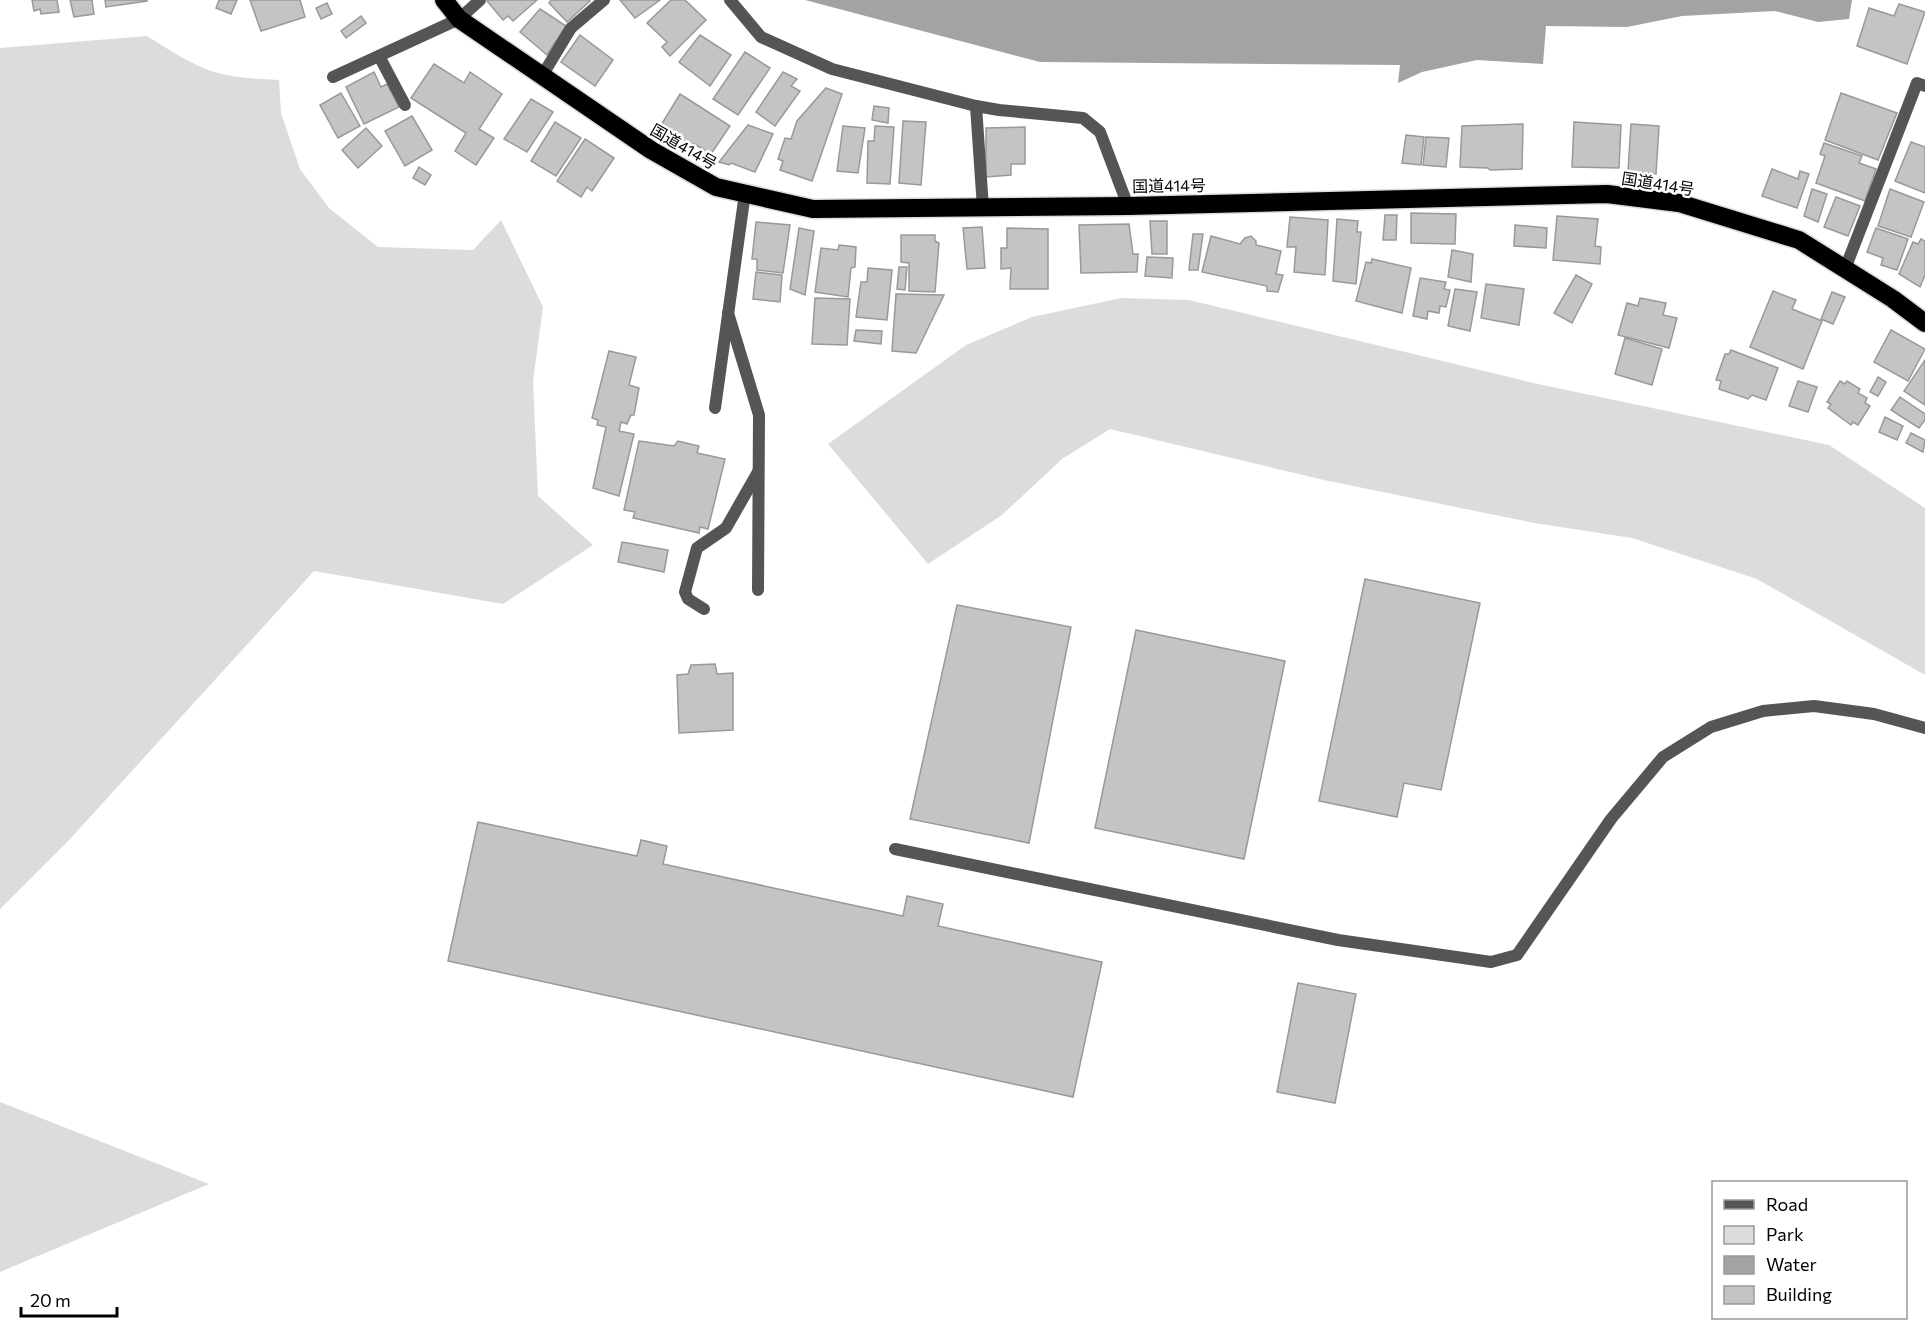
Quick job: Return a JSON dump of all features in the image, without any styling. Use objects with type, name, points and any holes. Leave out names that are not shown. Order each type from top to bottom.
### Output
[{"type":"highway","name":"国道414号","points":[[444,0],[459,19],[651,150],[716,187],[813,210],[1128,206],[1607,194],[1679,203],[1799,240],[1893,299],[1925,323]]},
{"type":"street","points":[[333,77],[459,19],[480,0]]},
{"type":"street","points":[[542,76],[571,28],[604,0]]},
{"type":"street","points":[[730,0],[761,37],[832,69],[976,106],[1083,117],[1100,132],[1128,206]]},
{"type":"street","points":[[379,56],[405,105]]},
{"type":"street","points":[[1845,269],[1917,82],[1925,86]]},
{"type":"street","points":[[976,106],[983,208]]},
{"type":"street","points":[[716,408],[745,193]]},
{"type":"street","points":[[728,313],[759,415],[758,590]]},
{"type":"street","points":[[704,609],[688,599],[685,592],[697,548],[726,528],[759,471]]},
{"type":"street","points":[[895,849],[1338,940],[1491,962],[1517,955],[1611,819],[1663,757],[1711,727],[1763,711],[1814,706],[1874,714],[1925,728]]},
{"type":"green space","points":[[147,36],[188,61],[214,72],[254,79],[279,80],[281,113],[300,169],[329,208],[378,247],[473,250],[501,220],[543,307],[533,381],[538,496],[593,545],[503,604],[314,571],[70,839],[0,909],[0,48]]},
{"type":"green space","points":[[1121,298],[1189,300],[1538,384],[1829,445],[1925,508],[1925,675],[1757,579],[1632,538],[1534,523],[1324,480],[1110,429],[1062,459],[1002,515],[928,564],[828,444],[966,345],[1032,317]]},
{"type":"green space","points":[[0,1102],[209,1184],[0,1272]]},
{"type":"water","points":[[805,0],[1852,0],[1849,19],[1818,22],[1775,11],[1682,16],[1627,27],[1546,26],[1543,64],[1477,60],[1422,72],[1398,83],[1400,65],[1040,62]]},
{"type":"building","points":[[32,0],[57,0],[59,12],[41,14],[40,9],[34,11]]},
{"type":"building","points":[[70,0],[92,0],[94,14],[74,17]]},
{"type":"building","points":[[105,0],[147,0],[147,1],[106,7]]},
{"type":"building","points":[[219,0],[237,0],[231,14],[216,8]]},
{"type":"building","points":[[250,0],[300,0],[305,17],[261,31]]},
{"type":"building","points":[[537,0],[513,21],[508,16],[503,20],[487,1]]},
{"type":"building","points":[[551,0],[590,1],[567,22],[549,3]]},
{"type":"building","points":[[620,0],[660,0],[635,18]]},
{"type":"building","points":[[671,0],[685,0],[706,20],[670,56],[662,47],[667,42],[647,23]]},
{"type":"building","points":[[327,3],[332,14],[321,19],[316,8]]},
{"type":"building","points":[[1899,4],[1925,12],[1907,64],[1857,46],[1869,8],[1894,16]]},
{"type":"building","points":[[540,9],[566,26],[547,55],[520,32]]},
{"type":"building","points":[[361,16],[366,23],[346,38],[341,31]]},
{"type":"building","points":[[580,35],[613,60],[595,86],[561,62]]},
{"type":"building","points":[[700,35],[731,55],[710,86],[679,62]]},
{"type":"building","points":[[745,52],[770,68],[738,115],[713,99]]},
{"type":"building","points":[[434,64],[464,83],[470,72],[502,94],[479,129],[494,138],[476,165],[455,151],[466,133],[411,98]]},
{"type":"building","points":[[374,72],[381,87],[387,84],[399,107],[364,124],[346,87]]},
{"type":"building","points":[[783,72],[797,79],[791,86],[800,91],[775,126],[756,112]]},
{"type":"building","points":[[826,88],[842,94],[812,181],[780,170],[783,161],[778,159],[785,138],[791,139],[797,121]]},
{"type":"building","points":[[341,93],[360,126],[338,138],[320,105]]},
{"type":"building","points":[[1841,93],[1897,113],[1878,160],[1825,140]]},
{"type":"building","points":[[680,94],[730,126],[711,154],[694,144],[689,151],[658,130]]},
{"type":"building","points":[[531,99],[553,112],[527,152],[504,139]]},
{"type":"building","points":[[874,106],[889,108],[888,123],[872,120]]},
{"type":"building","points":[[412,116],[432,150],[405,166],[385,131]]},
{"type":"building","points":[[903,121],[926,122],[921,185],[899,183]]},
{"type":"building","points":[[555,122],[581,138],[556,176],[531,161]]},
{"type":"building","points":[[1574,122],[1621,125],[1619,168],[1572,167]]},
{"type":"building","points":[[1523,124],[1522,169],[1490,170],[1460,167],[1462,126]]},
{"type":"building","points":[[1631,124],[1659,126],[1656,174],[1628,171]]},
{"type":"building","points":[[748,125],[773,134],[755,172],[731,163],[729,165],[719,162]]},
{"type":"building","points":[[843,126],[865,128],[858,173],[837,171]]},
{"type":"building","points":[[875,126],[894,127],[890,184],[867,183],[868,141],[874,141]]},
{"type":"building","points":[[1025,127],[1025,164],[1011,164],[1011,175],[986,177],[986,128]]},
{"type":"building","points":[[366,128],[382,146],[358,168],[342,150]]},
{"type":"building","points":[[1406,135],[1424,137],[1421,165],[1402,163]]},
{"type":"building","points":[[1426,137],[1449,138],[1446,167],[1423,165]]},
{"type":"building","points":[[585,139],[614,158],[592,191],[587,187],[581,197],[557,181]]},
{"type":"building","points":[[1911,142],[1925,147],[1925,193],[1895,181]]},
{"type":"building","points":[[1824,143],[1862,156],[1859,163],[1876,169],[1865,201],[1816,183],[1825,156],[1820,154]]},
{"type":"building","points":[[419,167],[431,175],[425,185],[413,178]]},
{"type":"building","points":[[1772,169],[1798,179],[1800,171],[1809,174],[1797,208],[1762,196]]},
{"type":"building","points":[[1812,189],[1827,194],[1818,222],[1804,216]]},
{"type":"building","points":[[1890,189],[1924,202],[1911,237],[1878,226]]},
{"type":"building","points":[[1836,197],[1860,206],[1848,236],[1824,227]]},
{"type":"building","points":[[1411,213],[1456,214],[1455,244],[1411,243]]},
{"type":"building","points":[[1385,215],[1397,215],[1396,240],[1383,240]]},
{"type":"building","points":[[1557,216],[1598,219],[1595,246],[1601,247],[1600,264],[1553,260]]},
{"type":"building","points":[[1290,217],[1328,220],[1325,275],[1294,272],[1296,247],[1287,247]]},
{"type":"building","points":[[1337,219],[1358,221],[1357,232],[1361,232],[1356,284],[1333,281]]},
{"type":"building","points":[[1150,221],[1167,221],[1167,254],[1152,254]]},
{"type":"building","points":[[756,222],[790,225],[783,273],[757,270],[757,259],[752,259]]},
{"type":"building","points":[[1129,224],[1133,254],[1138,254],[1137,272],[1081,273],[1079,225]]},
{"type":"building","points":[[1515,225],[1547,228],[1546,248],[1514,246]]},
{"type":"building","points":[[982,227],[985,268],[967,269],[963,228]]},
{"type":"building","points":[[799,228],[814,231],[805,295],[790,289]]},
{"type":"building","points":[[1007,228],[1048,229],[1048,289],[1010,289],[1011,268],[1001,269],[1001,248],[1007,248]]},
{"type":"building","points":[[1876,228],[1908,239],[1897,270],[1881,265],[1883,258],[1867,252]]},
{"type":"building","points":[[1193,234],[1203,234],[1198,270],[1189,270]]},
{"type":"building","points":[[901,235],[935,235],[935,241],[939,243],[935,292],[909,291],[909,263],[901,262]]},
{"type":"building","points":[[1211,236],[1240,244],[1245,238],[1251,236],[1256,241],[1256,245],[1281,251],[1276,274],[1283,275],[1278,292],[1267,291],[1267,286],[1202,272]]},
{"type":"building","points":[[1921,239],[1925,241],[1925,275],[1920,287],[1899,274],[1913,242],[1918,244]]},
{"type":"building","points":[[839,245],[856,247],[855,267],[851,268],[848,297],[815,292],[821,248],[838,250]]},
{"type":"building","points":[[1452,250],[1473,254],[1471,282],[1448,277]]},
{"type":"building","points":[[1147,257],[1173,258],[1172,278],[1145,276]]},
{"type":"building","points":[[1372,259],[1411,268],[1402,313],[1356,301],[1366,262],[1371,263]]},
{"type":"building","points":[[899,267],[907,267],[905,290],[897,289]]},
{"type":"building","points":[[868,268],[892,270],[887,320],[856,317],[861,282],[867,282]]},
{"type":"building","points":[[756,272],[782,275],[780,302],[753,299]]},
{"type":"building","points":[[1576,275],[1592,284],[1572,323],[1554,313]]},
{"type":"building","points":[[1420,278],[1446,282],[1444,289],[1450,290],[1446,307],[1440,306],[1439,313],[1428,311],[1427,319],[1413,316]]},
{"type":"building","points":[[1486,284],[1524,289],[1519,325],[1481,318]]},
{"type":"building","points":[[1455,289],[1477,292],[1470,331],[1448,326]]},
{"type":"building","points":[[1773,291],[1796,300],[1792,309],[1822,321],[1803,369],[1750,347]]},
{"type":"building","points":[[1832,292],[1845,297],[1833,324],[1821,319]]},
{"type":"building","points":[[896,294],[944,295],[916,353],[892,351]]},
{"type":"building","points":[[815,298],[850,299],[847,345],[812,344]]},
{"type":"building","points":[[1640,298],[1666,303],[1663,315],[1677,318],[1669,348],[1618,335],[1627,303],[1638,306]]},
{"type":"building","points":[[856,330],[882,331],[881,344],[854,341]]},
{"type":"building","points":[[1891,330],[1925,349],[1908,381],[1874,362]]},
{"type":"building","points":[[1625,338],[1662,349],[1652,385],[1615,374]]},
{"type":"building","points":[[1731,350],[1778,368],[1766,400],[1752,395],[1748,399],[1719,389],[1721,381],[1716,380],[1725,354],[1729,354]]},
{"type":"building","points":[[609,351],[636,357],[629,385],[639,388],[634,415],[631,415],[627,424],[621,422],[619,431],[634,434],[619,496],[593,488],[606,427],[597,425],[598,420],[592,418]]},
{"type":"building","points":[[1925,360],[1925,405],[1904,391]]},
{"type":"building","points":[[1878,377],[1886,382],[1878,396],[1870,392]]},
{"type":"building","points":[[1798,381],[1817,387],[1808,412],[1789,406]]},
{"type":"building","points":[[1840,381],[1845,384],[1847,381],[1860,389],[1858,393],[1867,398],[1865,403],[1870,406],[1858,425],[1853,422],[1851,425],[1828,408],[1831,404],[1827,402]]},
{"type":"building","points":[[1900,397],[1925,414],[1925,420],[1919,428],[1891,410]]},
{"type":"building","points":[[1885,417],[1903,426],[1897,440],[1879,432]]},
{"type":"building","points":[[1911,433],[1925,440],[1923,452],[1906,443]]},
{"type":"building","points":[[639,441],[674,446],[678,441],[699,446],[697,453],[725,459],[708,529],[700,527],[699,533],[633,518],[635,512],[624,510]]},
{"type":"building","points":[[622,542],[668,550],[664,572],[618,562]]},
{"type":"building","points":[[1365,579],[1480,603],[1441,790],[1404,783],[1397,817],[1319,801]]},
{"type":"building","points":[[957,605],[1071,627],[1029,843],[910,819]]},
{"type":"building","points":[[1136,630],[1285,661],[1244,859],[1095,828]]},
{"type":"building","points":[[715,664],[717,674],[733,673],[733,730],[679,733],[677,675],[688,674],[691,665]]},
{"type":"building","points":[[478,822],[637,856],[641,840],[667,846],[663,864],[903,916],[907,896],[943,904],[938,926],[1102,962],[1073,1097],[448,961]]},
{"type":"building","points":[[1298,983],[1356,994],[1335,1103],[1277,1092]]}]
